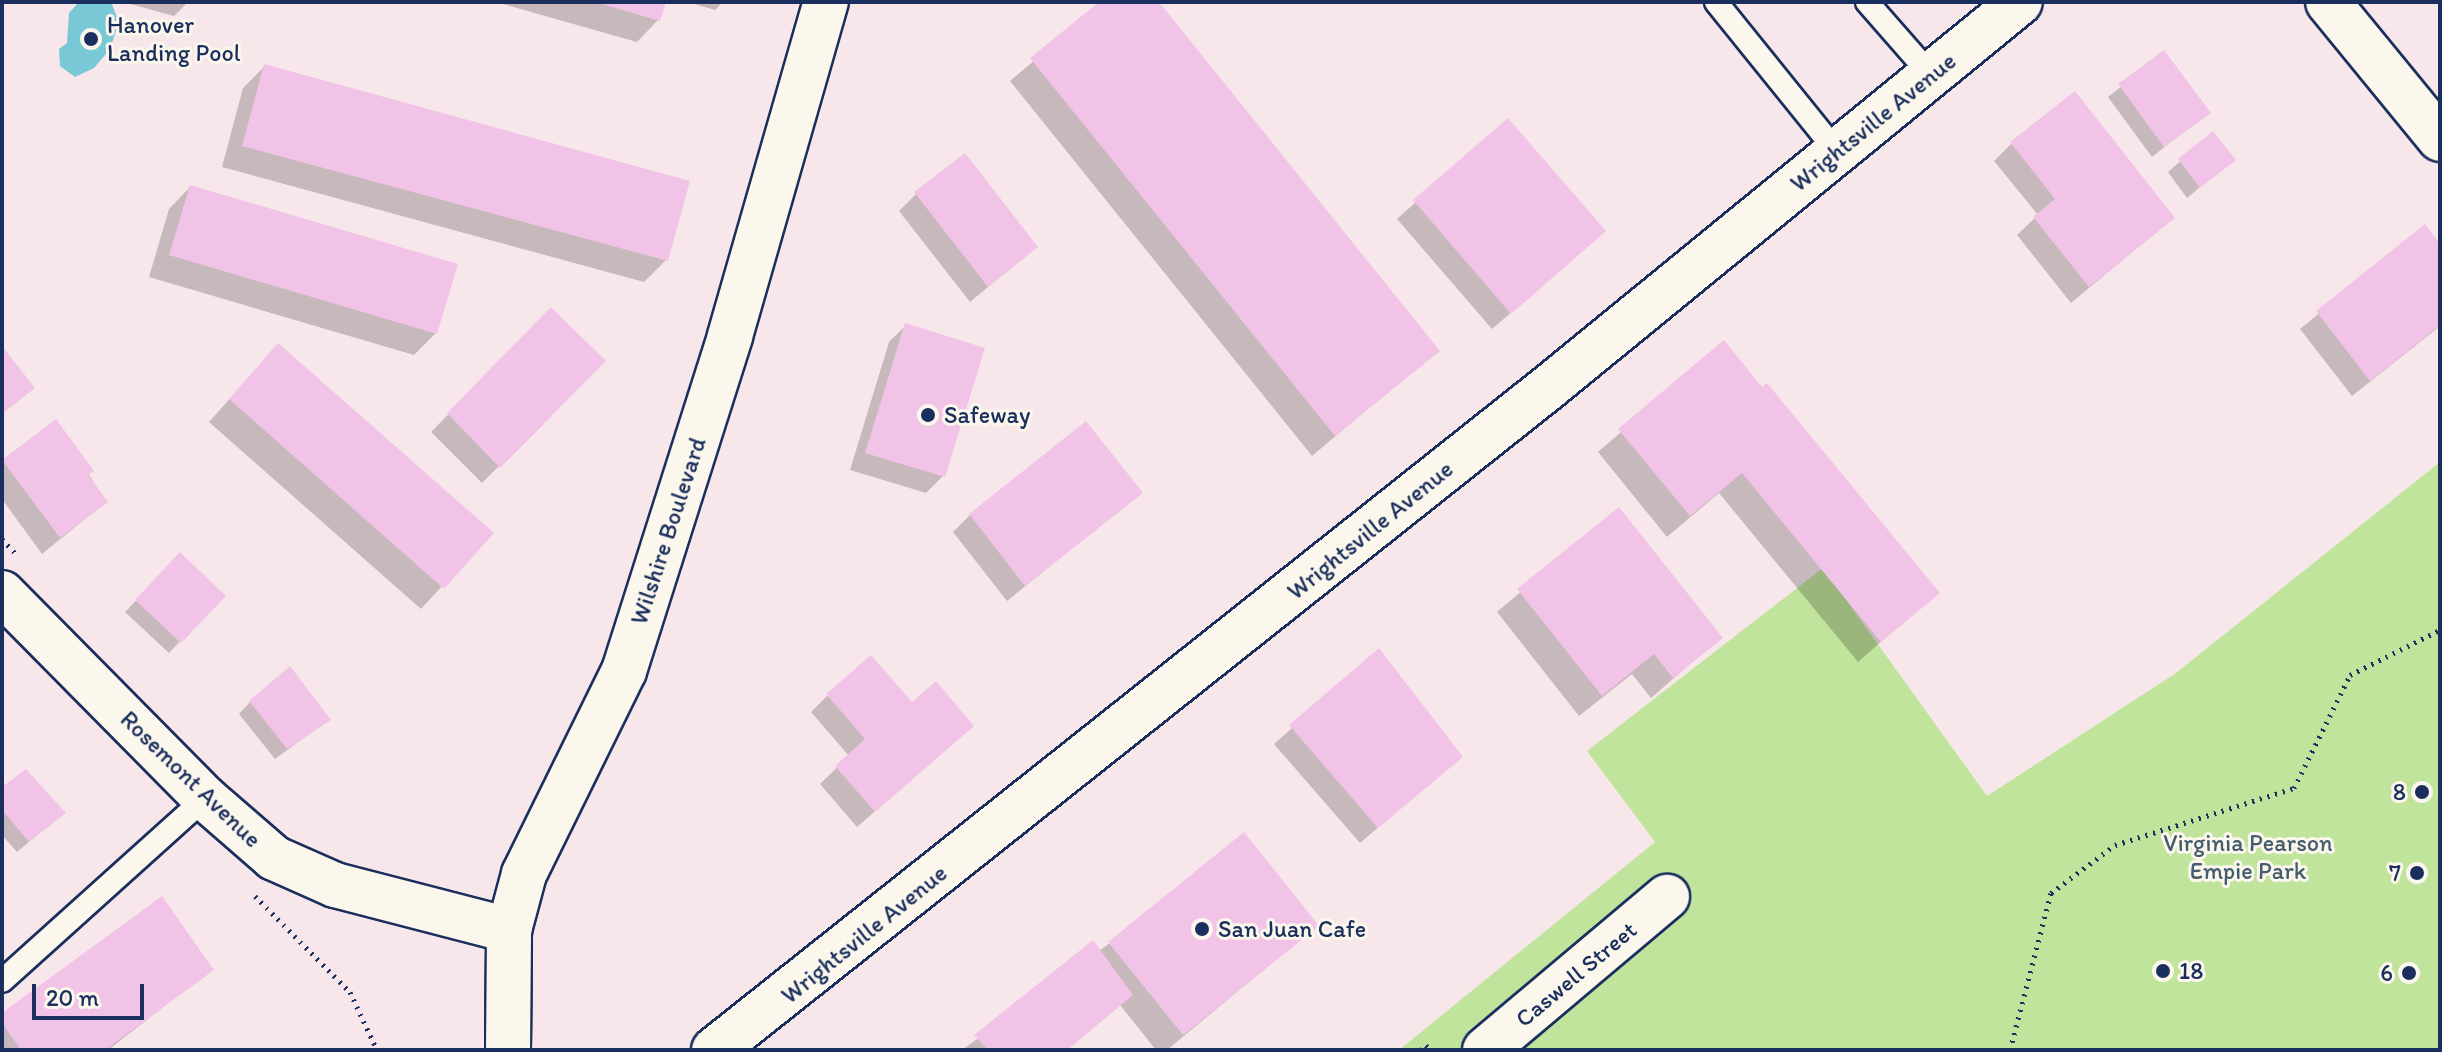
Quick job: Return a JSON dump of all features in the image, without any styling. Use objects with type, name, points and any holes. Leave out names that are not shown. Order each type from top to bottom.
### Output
[{"type":"street","name":"Wilshire Boulevard","points":[[508,1050],[509,930],[524,874],[624,671],[730,336],[826,2]]},
{"type":"street","name":"Wrightsville Avenue","points":[[714,1050],[1471,450],[2020,2]]},
{"type":"street","points":[[2328,2],[2440,139]]},
{"type":"street","name":"Rosemont Avenue","points":[[2,593],[205,798],[274,858],[335,885],[509,930]]},
{"type":"street","name":"Caswell Street","points":[[1485,1050],[1667,897]]},
{"type":"lane","points":[[1716,2],[1837,152]]},
{"type":"lane","points":[[1867,2],[1931,75]]},
{"type":"lane","points":[[2,981],[205,798]]},
{"type":"path","points":[[2010,1050],[2051,893],[2115,845],[2294,788],[2350,675],[2440,630]]},
{"type":"path","points":[[1421,1050],[1426,1045],[1430,1050]]},
{"type":"green space","name":"Virginia Pearson Empie Park","points":[[2440,462],[2440,1050],[1399,1050],[1655,842],[1587,751],[1823,568],[1987,796],[2176,673]]},
{"type":"water","name":"Hanover Landing Pool","points":[[79,2],[111,2],[119,22],[110,49],[94,68],[75,77],[60,66],[59,49],[67,43],[69,13]]},
{"type":"building","points":[[595,2],[666,2],[660,21]]},
{"type":"building","points":[[1099,2],[1159,2],[1440,351],[1335,436],[1030,58]]},
{"type":"building","points":[[2164,50],[2211,113],[2164,147],[2118,84]]},
{"type":"building","points":[[264,64],[690,181],[668,261],[242,146]]},
{"type":"building","points":[[2075,91],[2175,218],[2089,287],[2033,217],[2055,199],[2010,142]]},
{"type":"building","points":[[1508,118],[1606,231],[1511,314],[1413,200]]},
{"type":"building","points":[[2213,131],[2236,160],[2200,188],[2178,159]]},
{"type":"building","points":[[965,153],[1038,247],[988,287],[914,192]]},
{"type":"building","points":[[190,185],[458,264],[437,334],[169,255]]},
{"type":"building","points":[[2425,224],[2440,244],[2440,325],[2370,381],[2316,311]]},
{"type":"building","points":[[551,307],[606,361],[500,468],[447,413]]},
{"type":"building","points":[[905,323],[985,348],[945,477],[865,453]]},
{"type":"building","points":[[1724,340],[1762,387],[1767,383],[1940,593],[1881,642],[1742,473],[1690,516],[1618,429]]},
{"type":"building","points":[[278,343],[494,533],[444,589],[229,399]]},
{"type":"building","points":[[2,346],[35,388],[2,414]]},
{"type":"building","points":[[56,419],[94,471],[88,475],[108,502],[60,538],[2,460]]},
{"type":"building","points":[[1086,421],[1143,493],[1025,586],[969,514]]},
{"type":"building","points":[[1619,507],[1723,638],[1673,678],[1654,654],[1602,696],[1517,589]]},
{"type":"building","points":[[180,552],[226,596],[181,643],[135,600]]},
{"type":"building","points":[[1379,648],[1463,757],[1378,828],[1289,725]]},
{"type":"building","points":[[871,655],[912,702],[936,681],[974,726],[875,812],[835,766],[865,739],[826,694]]},
{"type":"building","points":[[290,666],[331,720],[287,749],[249,701]]},
{"type":"building","points":[[26,769],[66,813],[29,842],[2,810],[2,787]]},
{"type":"building","points":[[1244,832],[1319,926],[1183,1035],[1108,942]]},
{"type":"building","points":[[162,896],[214,970],[105,1050],[21,1050],[2,1023],[2,1013]]},
{"type":"building","points":[[1093,940],[1133,995],[1067,1050],[988,1050],[974,1035]]},
{"type":"place","name":"Hanover Landing Pool","points":[[91,39]]},
{"type":"place","name":"Safeway","points":[[928,415]]},
{"type":"place","name":"8","points":[[2422,792]]},
{"type":"place","name":"7","points":[[2417,873]]},
{"type":"place","name":"San Juan Cafe","points":[[1202,929]]},
{"type":"place","name":"18","points":[[2163,971]]},
{"type":"place","name":"6","points":[[2409,973]]}]
